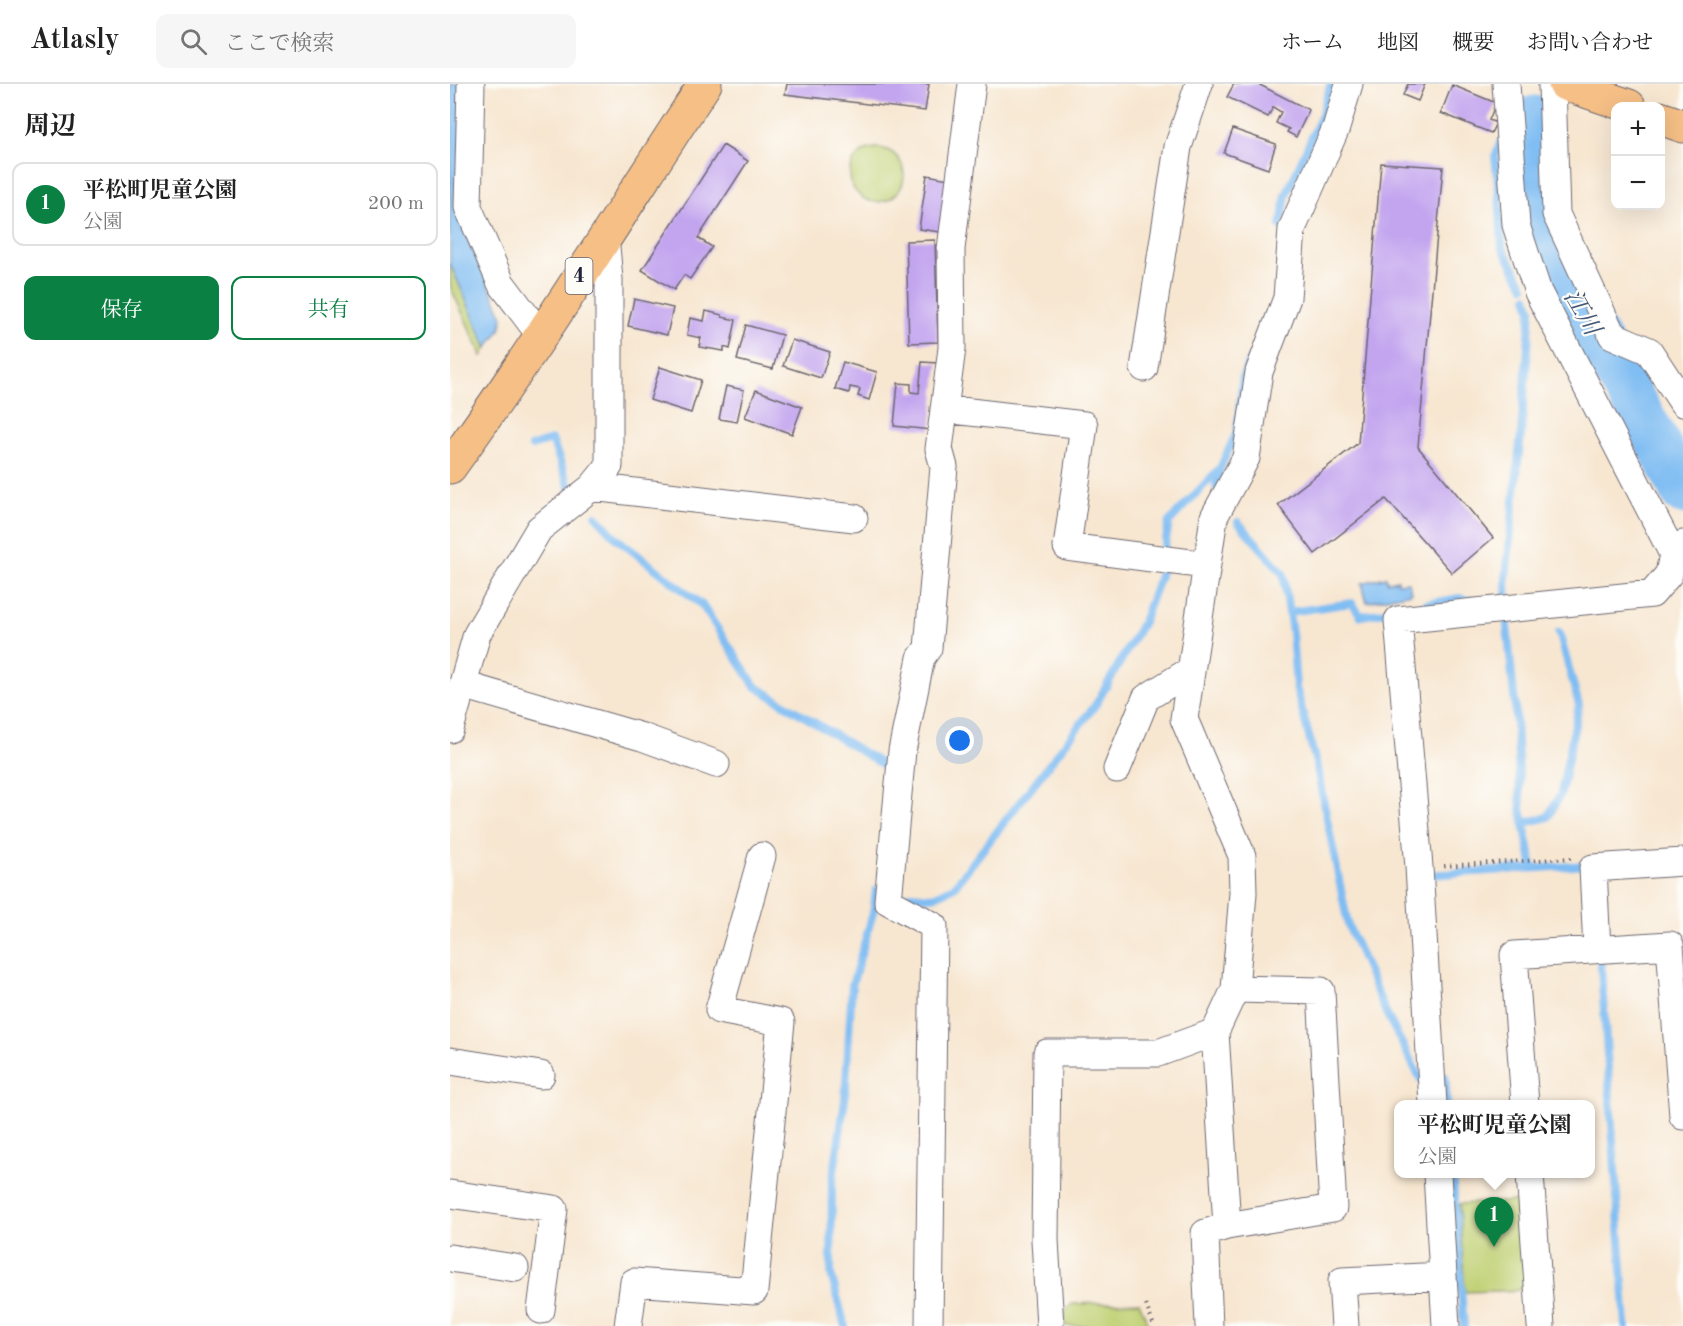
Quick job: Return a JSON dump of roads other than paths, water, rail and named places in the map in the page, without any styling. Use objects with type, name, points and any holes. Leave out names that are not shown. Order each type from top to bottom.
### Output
[{"type":"highway","name":"4","points":[[450,467],[541,336],[705,84]]},
{"type":"highway","points":[[1565,84],[1617,102]]},
{"type":"highway","points":[[1665,120],[1683,126]]},
{"type":"street","points":[[471,84],[468,207],[501,283],[541,336]]},
{"type":"street","points":[[929,1326],[934,926],[888,902],[902,751],[921,658],[928,648],[944,467],[939,449],[952,348],[951,249],[972,84]]},
{"type":"street","points":[[1144,368],[1178,147],[1199,84]]},
{"type":"street","points":[[1227,1226],[1215,1032],[1234,989],[1244,893],[1242,856],[1184,719],[1214,517],[1246,458],[1259,372],[1287,298],[1292,229],[1336,128],[1349,84]]},
{"type":"street","points":[[1433,1100],[1419,867],[1398,620],[1652,594],[1669,574],[1680,553],[1538,292],[1516,225],[1506,84]]},
{"type":"street","points":[[1552,84],[1557,214],[1612,335],[1649,351],[1683,403]]},
{"type":"street","points":[[450,729],[477,634],[539,529],[592,487],[609,466],[609,279],[605,236]]},
{"type":"street","points":[[944,409],[1084,425],[1067,547],[1206,566]]},
{"type":"street","points":[[592,487],[854,518]]},
{"type":"street","points":[[1117,769],[1146,699],[1191,670]]},
{"type":"street","points":[[463,685],[642,737],[716,764]]},
{"type":"street","points":[[628,1326],[634,1282],[754,1291],[781,1022],[719,1010],[762,856]]},
{"type":"street","points":[[1597,949],[1593,868],[1683,862]]},
{"type":"street","points":[[1525,1100],[1514,955],[1670,945],[1683,1116]]},
{"type":"street","points":[[1209,1326],[1205,1233],[1227,1226],[1333,1208],[1321,991],[1234,989]]},
{"type":"street","points":[[1050,1326],[1045,1240],[1047,1053],[1158,1053],[1215,1032]]},
{"type":"street","points":[[450,1061],[541,1075]]},
{"type":"street","points":[[1437,1178],[1446,1326]]},
{"type":"street","points":[[1530,1178],[1540,1326]]},
{"type":"street","points":[[450,1194],[554,1209],[541,1310]]},
{"type":"street","points":[[450,1258],[515,1268]]},
{"type":"street","points":[[1345,1326],[1342,1281],[1443,1276]]},
{"type":"water","points":[[450,84],[465,84],[457,216],[503,317],[500,330],[487,348],[450,263]]},
{"type":"water","points":[[1386,577],[1387,582],[1398,580],[1398,583],[1409,582],[1411,593],[1367,602],[1362,583]]},
{"type":"waterway","points":[[1281,226],[1286,195],[1322,114],[1331,84]]},
{"type":"waterway","name":"江川","points":[[1535,118],[1538,238],[1655,438],[1683,492]]},
{"type":"waterway","points":[[1514,134],[1535,126]]},
{"type":"waterway","points":[[1500,143],[1495,157],[1502,247],[1524,286]]},
{"type":"waterway","points":[[1527,297],[1531,310],[1506,577],[1507,626],[1515,705],[1521,809],[1533,868]]},
{"type":"waterway","points":[[1216,487],[1220,468],[1237,432],[1243,376],[1250,359]]},
{"type":"waterway","points":[[532,446],[552,440],[570,489]]},
{"type":"waterway","points":[[911,895],[933,897],[954,887],[1096,704],[1143,622],[1160,576],[1169,522],[1220,468]]},
{"type":"waterway","points":[[596,516],[616,538],[702,605],[755,686],[893,771],[893,774]]},
{"type":"waterway","points":[[1238,522],[1283,573],[1292,633],[1296,687],[1316,763],[1348,925],[1386,1013],[1421,1080]]},
{"type":"waterway","points":[[1426,604],[1460,598],[1473,600]]},
{"type":"waterway","points":[[1289,612],[1352,603],[1361,616],[1396,610]]},
{"type":"waterway","points":[[1524,823],[1548,817],[1561,793],[1579,705],[1559,632]]},
{"type":"waterway","points":[[1428,879],[1428,875],[1589,865]]},
{"type":"waterway","points":[[845,1326],[831,1274],[832,1185],[845,1100],[852,985],[873,913],[876,890]]},
{"type":"waterway","points":[[1600,953],[1626,1326]]},
{"type":"waterway","points":[[1445,1076],[1447,1100]]},
{"type":"waterway","points":[[1452,1178],[1464,1326]]},
{"type":"place","name":"平松町児童公園","points":[[1494,1247]]}]
